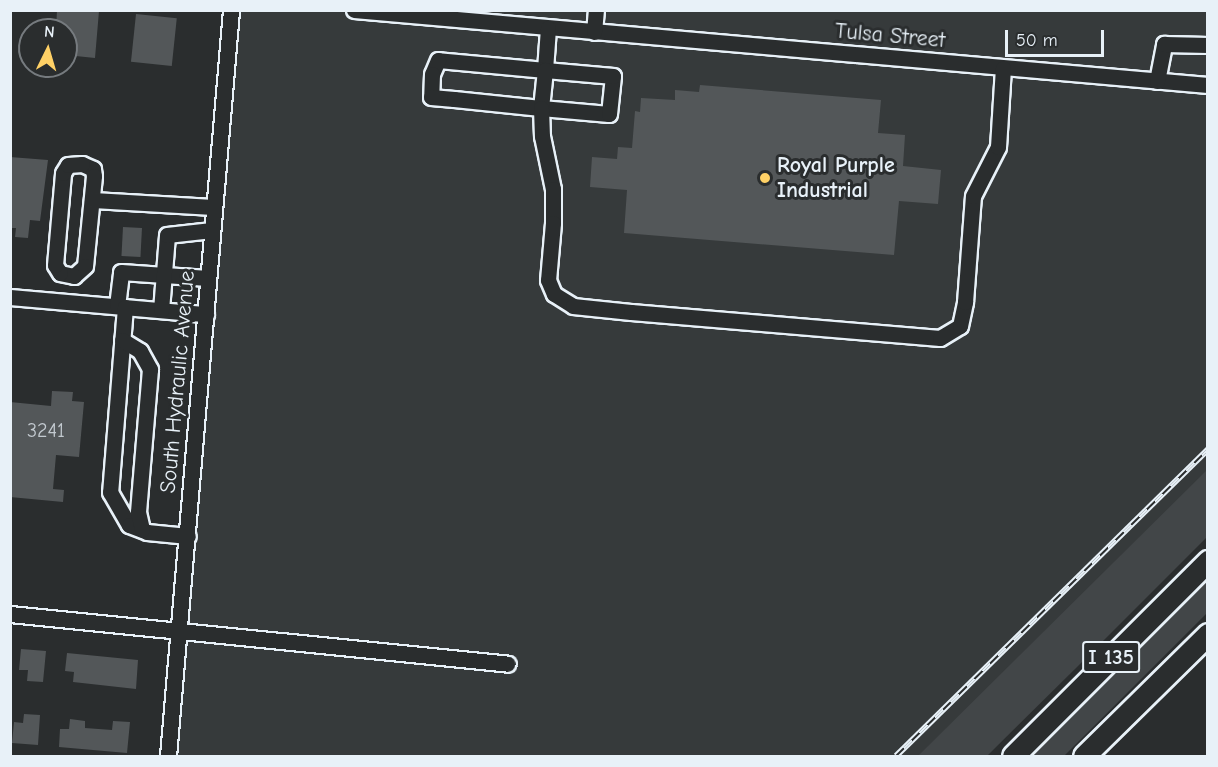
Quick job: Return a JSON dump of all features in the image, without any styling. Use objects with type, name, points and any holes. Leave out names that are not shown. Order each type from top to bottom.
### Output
[{"type":"highway","name":"I 135","points":[[1016,755],[1208,561]]},
{"type":"highway","name":"I 135","points":[[1084,756],[1208,634]]},
{"type":"street","name":"South Hydraulic Avenue","points":[[168,756],[231,10]]},
{"type":"street","name":"Tulsa Street","points":[[354,10],[1208,85]]},
{"type":"street","points":[[594,32],[596,10]]},
{"type":"street","points":[[548,28],[541,108],[553,189],[548,280],[554,294],[573,306],[940,338],[960,326],[965,302],[973,196],[998,147],[1003,68]]},
{"type":"street","points":[[1157,81],[1164,44],[1208,45]]},
{"type":"street","points":[[438,60],[546,70],[613,76],[609,114],[431,97],[432,74],[438,60]]},
{"type":"street","points":[[82,164],[93,169],[92,200],[84,271],[74,276],[60,273],[55,265],[63,173],[68,165],[82,164]]},
{"type":"street","points":[[92,200],[214,207]]},
{"type":"street","points":[[161,310],[167,235],[212,230]]},
{"type":"street","points":[[188,536],[142,530],[129,525],[119,513],[110,492],[122,340],[121,272],[208,278]]},
{"type":"street","points":[[10,297],[206,314]]},
{"type":"street","points":[[122,340],[140,351],[150,369],[138,512],[142,530]]},
{"type":"street","points":[[10,614],[507,664]]},
{"type":"shaded area","points":[[232,11],[1207,11],[1207,500],[932,756],[166,756]]},
{"type":"shaded area","points":[[1207,470],[1207,537],[1077,667],[987,756],[918,756]]},
{"type":"shaded area","points":[[1207,578],[1207,613],[1064,756],[1033,756],[1035,746]]},
{"type":"building","points":[[57,10],[99,11],[95,58],[78,56],[78,18],[57,18]]},
{"type":"building","points":[[136,14],[177,18],[172,66],[131,62]]},
{"type":"building","name":"Royal Purple Industrial","points":[[700,85],[881,100],[878,133],[905,135],[903,166],[941,170],[938,204],[899,201],[894,255],[624,233],[627,190],[590,187],[592,157],[617,159],[618,147],[632,148],[635,111],[640,112],[641,98],[675,100],[675,90],[699,92]]},
{"type":"building","points":[[10,157],[48,160],[40,221],[30,220],[28,238],[15,237],[16,228],[10,228]]},
{"type":"building","points":[[123,227],[142,228],[140,257],[121,256]]},
{"type":"building","points":[[52,391],[73,392],[72,401],[84,402],[79,457],[56,455],[53,489],[64,490],[63,502],[10,497],[10,402],[51,406]]},
{"type":"building","points":[[21,649],[46,651],[43,682],[27,681],[28,670],[19,670]]},
{"type":"building","points":[[67,653],[138,660],[136,689],[73,682],[74,672],[65,671]]},
{"type":"building","points":[[24,714],[40,715],[38,745],[12,743],[14,722],[23,723]]},
{"type":"building","points":[[70,719],[85,721],[85,728],[112,730],[113,721],[130,722],[127,753],[59,747],[60,729],[69,729]]},
{"type":"railway","points":[[896,756],[1208,449]]},
{"type":"place","name":"Royal Purple Industrial","points":[[765,178]]}]
